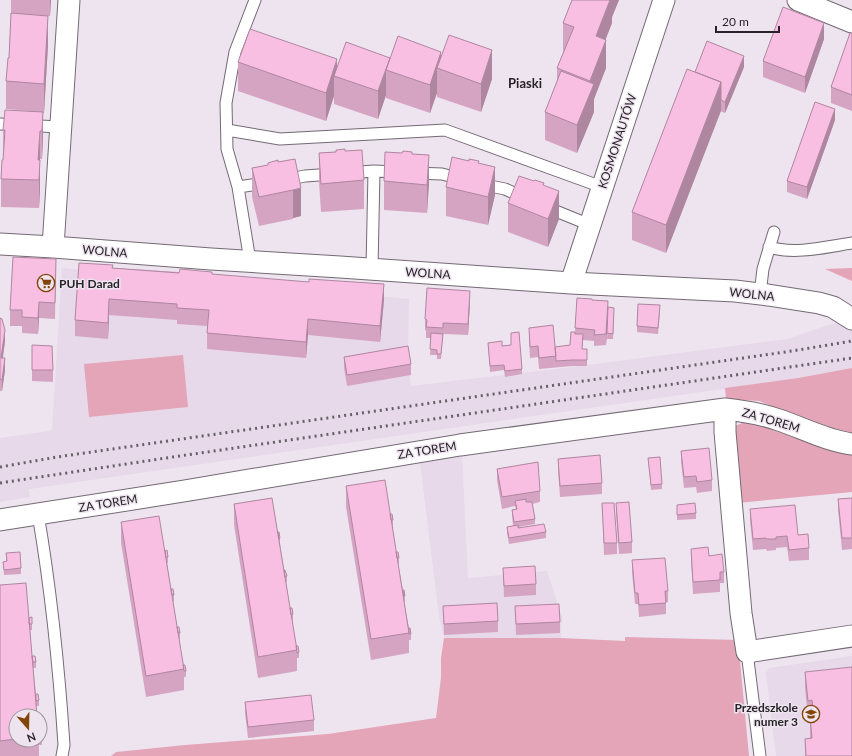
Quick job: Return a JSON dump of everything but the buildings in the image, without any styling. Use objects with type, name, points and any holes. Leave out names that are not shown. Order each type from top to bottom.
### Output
[{"type":"street","points":[[53,247],[68,0]]},
{"type":"street","name":"KOSMONAUTÓW","points":[[571,283],[664,0]]},
{"type":"street","points":[[798,0],[852,22]]},
{"type":"street","name":"WOLNA","points":[[0,244],[571,283],[702,289],[760,294],[819,303],[833,307],[852,319]]},
{"type":"street","points":[[726,409],[725,432],[741,613],[747,652],[852,636]]},
{"type":"street","name":"ZA TOREM","points":[[0,520],[460,445],[726,409],[743,410],[758,414],[779,420],[832,440],[852,444]]},
{"type":"lane","points":[[250,261],[238,187],[227,149],[226,103],[234,52],[256,0]]},
{"type":"lane","points":[[0,124],[60,127]]},
{"type":"lane","points":[[227,130],[280,139],[445,130],[602,187]]},
{"type":"lane","points":[[238,187],[306,176],[374,171],[442,174],[504,190],[590,225]]},
{"type":"lane","points":[[372,269],[374,171]]},
{"type":"lane","points":[[760,294],[763,269],[774,232]]},
{"type":"lane","points":[[769,247],[778,250],[796,251],[852,243]]},
{"type":"lane","points":[[38,514],[44,547],[51,606],[64,745],[62,756]]},
{"type":"lane","points":[[747,652],[760,756]]},
{"type":"shaded area","points":[[62,268],[409,299],[408,356],[411,386],[788,339],[825,326],[852,319],[852,368],[798,378],[29,489],[30,497],[0,502],[0,438],[52,430]]},
{"type":"shaded area","points":[[852,268],[852,281],[825,269]]},
{"type":"shaded area","points":[[183,355],[188,407],[89,417],[84,364]]},
{"type":"shaded area","points":[[852,368],[852,438],[759,401],[726,399],[725,388],[798,378]]},
{"type":"shaded area","points":[[742,423],[752,423],[806,441],[852,453],[852,492],[737,503],[733,427]]},
{"type":"shaded area","points":[[462,454],[468,578],[547,571],[562,617],[561,638],[444,638],[439,616],[420,463]]},
{"type":"shaded area","points":[[625,637],[738,640],[749,756],[111,756],[116,752],[328,734],[436,718],[444,638],[561,638],[625,641]]},
{"type":"shaded area","name":"Przedszkole numer 3","points":[[852,656],[852,756],[776,756],[766,673],[769,668]]},
{"type":"railway","points":[[0,467],[57,457],[792,351],[852,341]]},
{"type":"railway","points":[[0,483],[852,358]]},
{"type":"place","name":"PUH Darad","points":[[46,283]]},
{"type":"place","name":"Przedszkole numer 3","points":[[811,714]]},
{"type":"district","name":"Piaski","points":[[525,83]]}]
